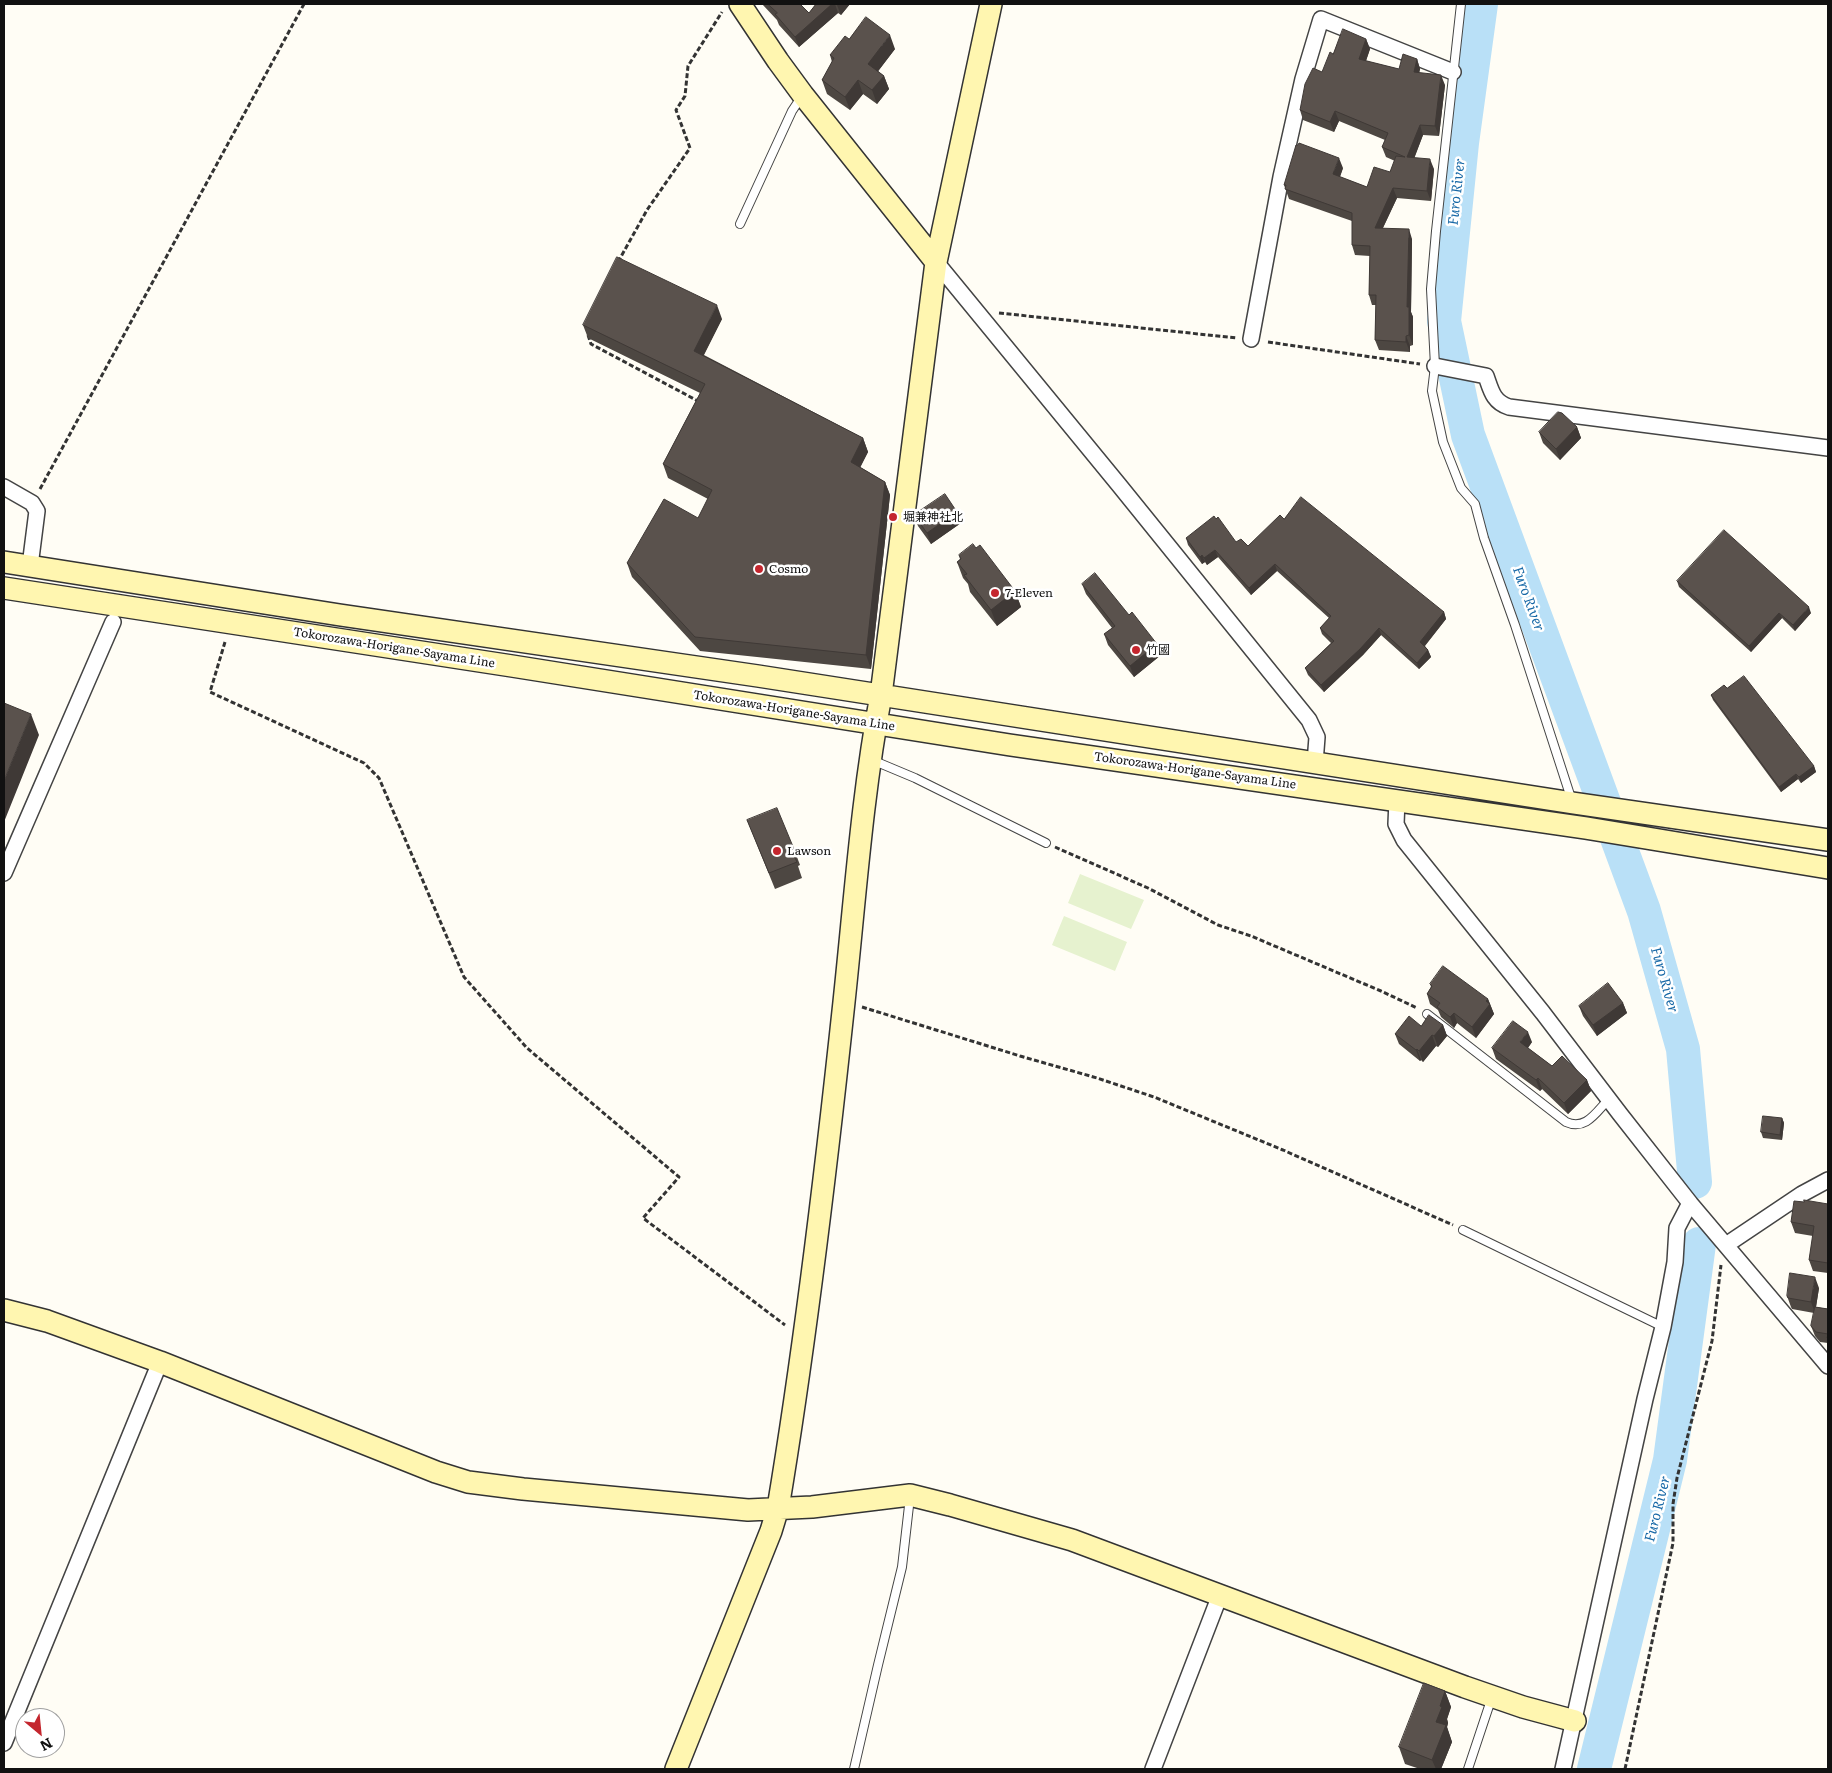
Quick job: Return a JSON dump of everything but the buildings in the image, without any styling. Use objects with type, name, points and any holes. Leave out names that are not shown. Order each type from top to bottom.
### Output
[{"type":"street","points":[[676,1769],[771,1531],[778,1508],[804,1338],[844,1001],[870,759],[881,695],[936,262],[991,4]]},
{"type":"street","points":[[731,8],[778,62],[936,262],[1119,484],[1309,720],[1317,737],[1316,763]]},
{"type":"street","points":[[1251,339],[1281,177],[1303,80],[1320,19],[1453,72]]},
{"type":"street","points":[[1435,366],[1486,376],[1494,398],[1500,404],[1509,406],[1828,448]]},
{"type":"street","points":[[4,487],[32,503],[37,511],[30,566]]},
{"type":"street","name":"Tokorozawa-Horigane-Sayama Line","points":[[4,562],[340,615],[728,671],[1575,803],[1828,840]]},
{"type":"street","name":"Tokorozawa-Horigane-Sayama Line","points":[[4,588],[1132,763],[1586,828],[1828,868]]},
{"type":"street","points":[[4,873],[113,622]]},
{"type":"street","points":[[1396,800],[1396,824],[1404,840],[1543,1013],[1690,1203],[1828,1366]]},
{"type":"street","points":[[1726,1245],[1802,1194],[1828,1180]]},
{"type":"street","points":[[1563,1769],[1663,1327],[1675,1262],[1677,1228],[1690,1203]]},
{"type":"street","points":[[4,1310],[47,1321],[160,1362],[436,1472],[468,1482],[748,1510],[812,1507],[910,1495],[950,1505],[1072,1540],[1492,1696],[1523,1707],[1575,1721]]},
{"type":"street","points":[[4,1742],[160,1362]]},
{"type":"street","points":[[1153,1769],[1220,1596]]},
{"type":"lane","points":[[1461,4],[1431,289],[1435,366],[1432,391],[1443,442],[1461,488],[1474,504],[1575,803]]},
{"type":"lane","points":[[740,224],[792,111],[803,95]]},
{"type":"lane","points":[[870,759],[915,778],[1046,843]]},
{"type":"lane","points":[[1427,1014],[1558,1116],[1574,1126],[1584,1124],[1609,1099]]},
{"type":"lane","points":[[1463,1230],[1663,1327]]},
{"type":"lane","points":[[854,1769],[902,1567],[910,1495]]},
{"type":"lane","points":[[1468,1769],[1492,1696]]},
{"type":"path","points":[[32,503],[304,4]]},
{"type":"path","points":[[614,270],[646,210],[690,148],[676,110],[685,96],[688,66],[731,8]]},
{"type":"path","points":[[975,310],[1251,339],[1435,366]]},
{"type":"path","points":[[586,330],[591,344],[699,402]]},
{"type":"path","points":[[231,622],[210,692],[364,763],[373,771],[379,778],[464,977],[528,1048],[679,1177],[643,1218],[804,1338]]},
{"type":"path","points":[[1046,843],[1148,888],[1218,924],[1381,991],[1427,1014]]},
{"type":"path","points":[[844,1001],[1154,1097],[1283,1150],[1463,1230]]},
{"type":"path","points":[[1625,1769],[1673,1544],[1673,1504],[1677,1478],[1712,1341],[1721,1263],[1726,1245]]},
{"type":"green space","points":[[1080,874],[1144,900],[1131,929],[1068,903]]},
{"type":"green space","points":[[1064,916],[1127,942],[1115,971],[1052,945]]},
{"type":"waterway","name":"Furo River","points":[[1481,4],[1462,143],[1444,321],[1468,435],[1644,911],[1683,1049],[1695,1182]]},
{"type":"waterway","name":"Furo River","points":[[1594,1769],[1670,1460],[1699,1244]]},
{"type":"place","name":"堀兼神社北","points":[[893,517]]},
{"type":"place","name":"Cosmo","points":[[759,569]]},
{"type":"place","name":"7-Eleven","points":[[995,593]]},
{"type":"place","name":"竹國","points":[[1136,650]]},
{"type":"place","name":"Lawson","points":[[777,851]]}]
